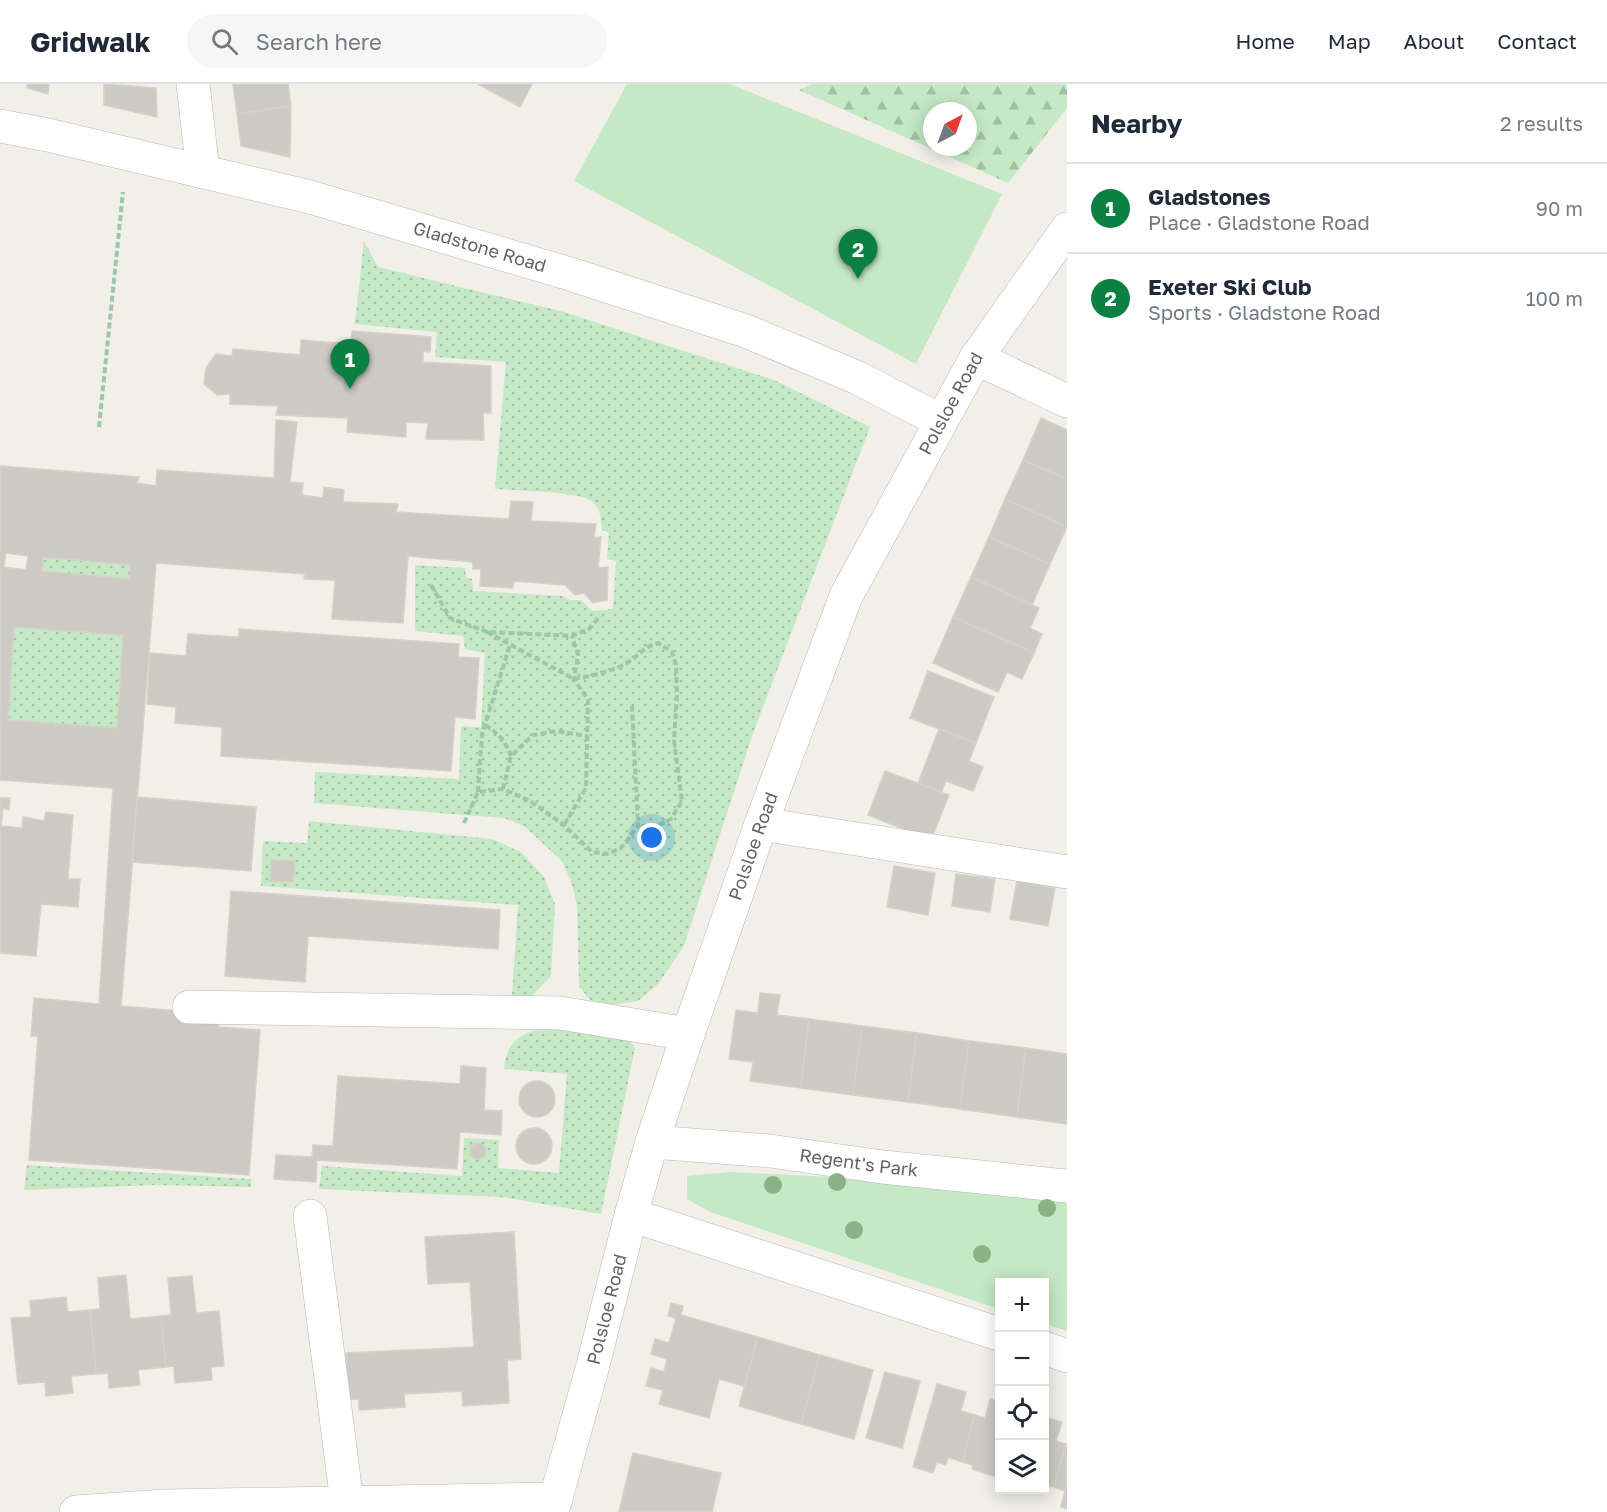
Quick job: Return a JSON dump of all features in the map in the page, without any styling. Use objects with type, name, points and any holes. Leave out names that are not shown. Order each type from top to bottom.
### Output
[{"type":"street","points":[[193,84],[203,172]]},
{"type":"street","name":"Gladstone Road","points":[[0,126],[48,135],[321,200],[570,274],[747,331],[858,378],[941,421]]},
{"type":"street","name":"Polsloe Road","points":[[554,1505],[652,1142],[761,824],[846,596],[976,358],[1067,229]]},
{"type":"street","points":[[976,358],[1067,401]]},
{"type":"street","points":[[761,824],[1067,872]]},
{"type":"street","points":[[189,1007],[560,1013],[688,1034]]},
{"type":"street","name":"Regent's Park","points":[[652,1142],[770,1151],[883,1167],[1067,1186]]},
{"type":"street","points":[[631,1215],[995,1333]]},
{"type":"street","points":[[310,1216],[347,1502]]},
{"type":"street","points":[[1049,1350],[1067,1356]]},
{"type":"street","points":[[76,1512],[165,1506],[347,1502],[554,1505]]},
{"type":"path","points":[[99,427],[127,154]]},
{"type":"path","points":[[431,585],[450,618],[487,632],[574,679],[588,700],[586,788],[564,825]]},
{"type":"path","points":[[487,632],[572,636],[589,629],[600,616]]},
{"type":"path","points":[[572,636],[578,655],[574,679]]},
{"type":"path","points":[[574,679],[606,672],[630,661],[646,646],[658,643],[672,652],[676,665],[675,740],[682,801],[671,819],[657,826],[639,826]]},
{"type":"path","points":[[464,823],[478,792],[482,734],[510,645]]},
{"type":"path","points":[[478,792],[503,789],[530,801],[564,825],[592,852],[607,854],[621,848],[639,826],[632,705]]},
{"type":"path","points":[[485,725],[506,742],[511,756]]},
{"type":"path","points":[[503,789],[511,756],[533,735],[557,731],[587,736]]},
{"type":"green space","points":[[627,84],[730,84],[1002,194],[916,364],[574,181]]},
{"type":"green space","points":[[812,84],[1067,84],[1067,108],[1008,183],[947,156],[977,156],[977,102],[923,102],[923,145],[799,90]]},
{"type":"green space","points":[[364,241],[378,267],[564,312],[774,380],[870,427],[753,733],[684,946],[658,984],[638,1001],[611,1005],[590,1000],[579,986],[577,905],[571,881],[562,861],[524,826],[504,818],[314,803],[315,772],[459,779],[461,726],[481,727],[485,653],[465,649],[463,636],[415,631],[415,565],[465,568],[466,577],[472,579],[473,591],[562,596],[570,600],[581,600],[593,611],[613,609],[616,561],[607,559],[609,533],[602,530],[600,514],[594,503],[573,495],[495,489],[506,362],[435,357],[437,332],[355,324]]},
{"type":"green space","points":[[43,557],[130,565],[129,579],[42,571]]},
{"type":"green space","points":[[14,627],[123,635],[117,728],[8,720]]},
{"type":"green space","points":[[309,821],[492,839],[521,852],[544,877],[555,904],[551,976],[532,996],[512,996],[518,905],[261,886],[263,841],[307,843]]},
{"type":"green space","points":[[542,1029],[617,1033],[629,1040],[635,1048],[601,1214],[502,1197],[319,1189],[322,1166],[462,1176],[464,1138],[499,1140],[498,1168],[559,1173],[567,1074],[504,1069],[508,1052],[515,1041],[526,1034]]},
{"type":"green space","points":[[27,1165],[251,1179],[251,1187],[156,1185],[24,1190]]},
{"type":"green space","points":[[730,1172],[833,1177],[1067,1202],[1067,1331],[1049,1325],[1049,1278],[995,1278],[995,1308],[710,1212],[687,1199],[687,1176]]},
{"type":"building","points":[[27,84],[49,84],[48,94],[27,88]]},
{"type":"building","points":[[104,84],[156,88],[157,117],[104,105]]},
{"type":"building","points":[[233,84],[288,84],[291,106],[237,114]]},
{"type":"building","points":[[478,84],[532,84],[520,107]]},
{"type":"building","points":[[291,106],[290,157],[241,146],[237,114]]},
{"type":"building","points":[[352,331],[431,337],[430,352],[423,351],[423,362],[491,366],[491,413],[483,413],[484,440],[426,439],[428,423],[406,422],[406,437],[347,432],[348,418],[276,415],[278,406],[230,404],[230,394],[217,395],[204,384],[206,368],[216,354],[232,356],[233,349],[300,355],[301,340],[351,344]]},
{"type":"building","points":[[1041,418],[1067,430],[1067,479],[1023,460]]},
{"type":"building","points":[[276,420],[297,422],[290,482],[303,483],[302,495],[323,498],[324,487],[344,490],[343,502],[398,504],[396,512],[509,519],[511,501],[533,502],[531,521],[596,524],[594,538],[601,537],[598,568],[608,567],[607,600],[593,603],[584,593],[575,595],[565,585],[514,581],[513,588],[480,586],[481,569],[473,569],[473,562],[408,556],[403,623],[332,619],[335,580],[304,579],[305,574],[156,563],[121,1006],[221,1015],[218,1027],[260,1030],[249,1175],[29,1160],[38,1036],[31,1036],[34,998],[99,1004],[113,788],[0,780],[0,466],[139,477],[137,483],[156,486],[157,470],[274,478]],"holes":[[[6,553],[28,556],[26,570],[4,567]],[[43,557],[130,565],[129,579],[42,571]],[[14,627],[123,635],[117,728],[8,720]]]},
{"type":"building","points":[[1023,460],[1067,479],[1067,527],[1005,499]]},
{"type":"building","points":[[1005,499],[1067,527],[1050,564],[989,537]]},
{"type":"building","points":[[989,537],[1050,564],[1032,605],[971,577]]},
{"type":"building","points":[[971,577],[1039,608],[1030,628],[1042,634],[1034,653],[953,617]]},
{"type":"building","points":[[953,617],[1034,653],[1022,679],[1007,672],[998,692],[933,663]]},
{"type":"building","points":[[239,629],[459,644],[458,657],[479,658],[475,719],[455,717],[451,771],[221,756],[222,727],[175,723],[176,707],[147,704],[150,653],[186,656],[188,634],[239,637]]},
{"type":"building","points":[[928,671],[994,697],[976,743],[910,718]]},
{"type":"building","points":[[939,729],[976,743],[969,761],[983,767],[973,791],[946,781],[941,793],[918,783]]},
{"type":"building","points":[[885,771],[949,795],[931,840],[868,815]]},
{"type":"building","points":[[137,797],[256,807],[251,871],[132,862]]},
{"type":"building","points":[[0,798],[10,798],[9,810],[3,808],[1,826],[22,828],[23,817],[44,821],[46,812],[73,815],[68,879],[80,879],[78,907],[41,904],[36,956],[0,953]]},
{"type":"building","points":[[272,860],[295,861],[293,882],[270,881]]},
{"type":"building","points":[[894,866],[935,873],[928,915],[887,907]]},
{"type":"building","points":[[956,874],[995,879],[990,912],[952,906]]},
{"type":"building","points":[[1017,881],[1055,888],[1048,926],[1010,919]]},
{"type":"building","points":[[231,891],[500,910],[498,949],[308,936],[305,982],[225,976]]},
{"type":"building","points":[[760,993],[780,995],[777,1015],[809,1019],[801,1088],[750,1081],[753,1062],[729,1059],[736,1010],[758,1013]]},
{"type":"building","points":[[809,1019],[862,1026],[853,1095],[801,1088]]},
{"type":"building","points":[[862,1026],[917,1033],[908,1102],[853,1095]]},
{"type":"building","points":[[917,1033],[969,1041],[960,1109],[908,1102]]},
{"type":"building","points":[[969,1041],[1026,1048],[1017,1117],[960,1109]]},
{"type":"building","points":[[1026,1048],[1067,1054],[1067,1124],[1017,1117]]},
{"type":"building","points":[[461,1066],[486,1068],[484,1110],[502,1111],[501,1135],[460,1132],[457,1169],[317,1160],[316,1182],[274,1179],[276,1155],[312,1157],[313,1145],[333,1146],[338,1076],[460,1084]]},
{"type":"building","points":[[537,1081],[550,1086],[555,1099],[550,1112],[537,1117],[524,1112],[519,1099],[524,1086]]},
{"type":"building","points":[[534,1128],[547,1133],[552,1146],[547,1159],[534,1164],[521,1159],[516,1146],[521,1133]]},
{"type":"building","points":[[478,1143],[484,1145],[486,1151],[484,1157],[478,1159],[472,1157],[470,1151],[472,1145]]},
{"type":"building","points":[[514,1232],[521,1359],[507,1360],[509,1403],[463,1406],[462,1391],[404,1394],[405,1407],[359,1410],[359,1399],[348,1400],[346,1353],[474,1347],[470,1282],[428,1284],[425,1237]]},
{"type":"building","points":[[126,1275],[130,1319],[161,1316],[166,1367],[138,1370],[140,1385],[109,1388],[108,1373],[96,1374],[90,1310],[100,1309],[98,1278]]},
{"type":"building","points":[[192,1276],[196,1313],[219,1311],[224,1366],[211,1367],[212,1380],[175,1383],[174,1366],[166,1367],[161,1316],[171,1315],[168,1278]]},
{"type":"building","points":[[66,1297],[68,1312],[90,1310],[96,1374],[71,1376],[73,1393],[46,1396],[45,1382],[18,1384],[11,1318],[31,1317],[30,1301]]},
{"type":"building","points":[[671,1303],[683,1306],[681,1315],[758,1337],[744,1386],[719,1379],[709,1418],[659,1404],[663,1390],[646,1386],[651,1368],[664,1372],[667,1359],[651,1354],[655,1339],[669,1343],[676,1318],[668,1316]]},
{"type":"building","points":[[758,1337],[820,1355],[801,1424],[739,1406]]},
{"type":"building","points":[[820,1355],[873,1370],[854,1439],[801,1424]]},
{"type":"building","points":[[885,1372],[920,1381],[902,1448],[866,1438]]},
{"type":"building","points":[[937,1384],[966,1392],[961,1411],[975,1415],[962,1462],[948,1457],[946,1465],[937,1462],[933,1473],[913,1467]]},
{"type":"building","points":[[990,1399],[995,1401],[995,1477],[972,1469],[973,1465],[962,1462],[975,1415],[985,1418]]},
{"type":"building","points":[[1049,1418],[1062,1422],[1056,1441],[1066,1444],[1054,1487],[1049,1486]]},
{"type":"building","points":[[1066,1444],[1067,1509],[1061,1507],[1065,1491],[1054,1487]]},
{"type":"building","points":[[633,1453],[721,1473],[712,1512],[619,1512]]},
{"type":"place","name":"Exeter Ski Club","points":[[858,279]]},
{"type":"place","name":"Gladstones","points":[[350,389]]}]
